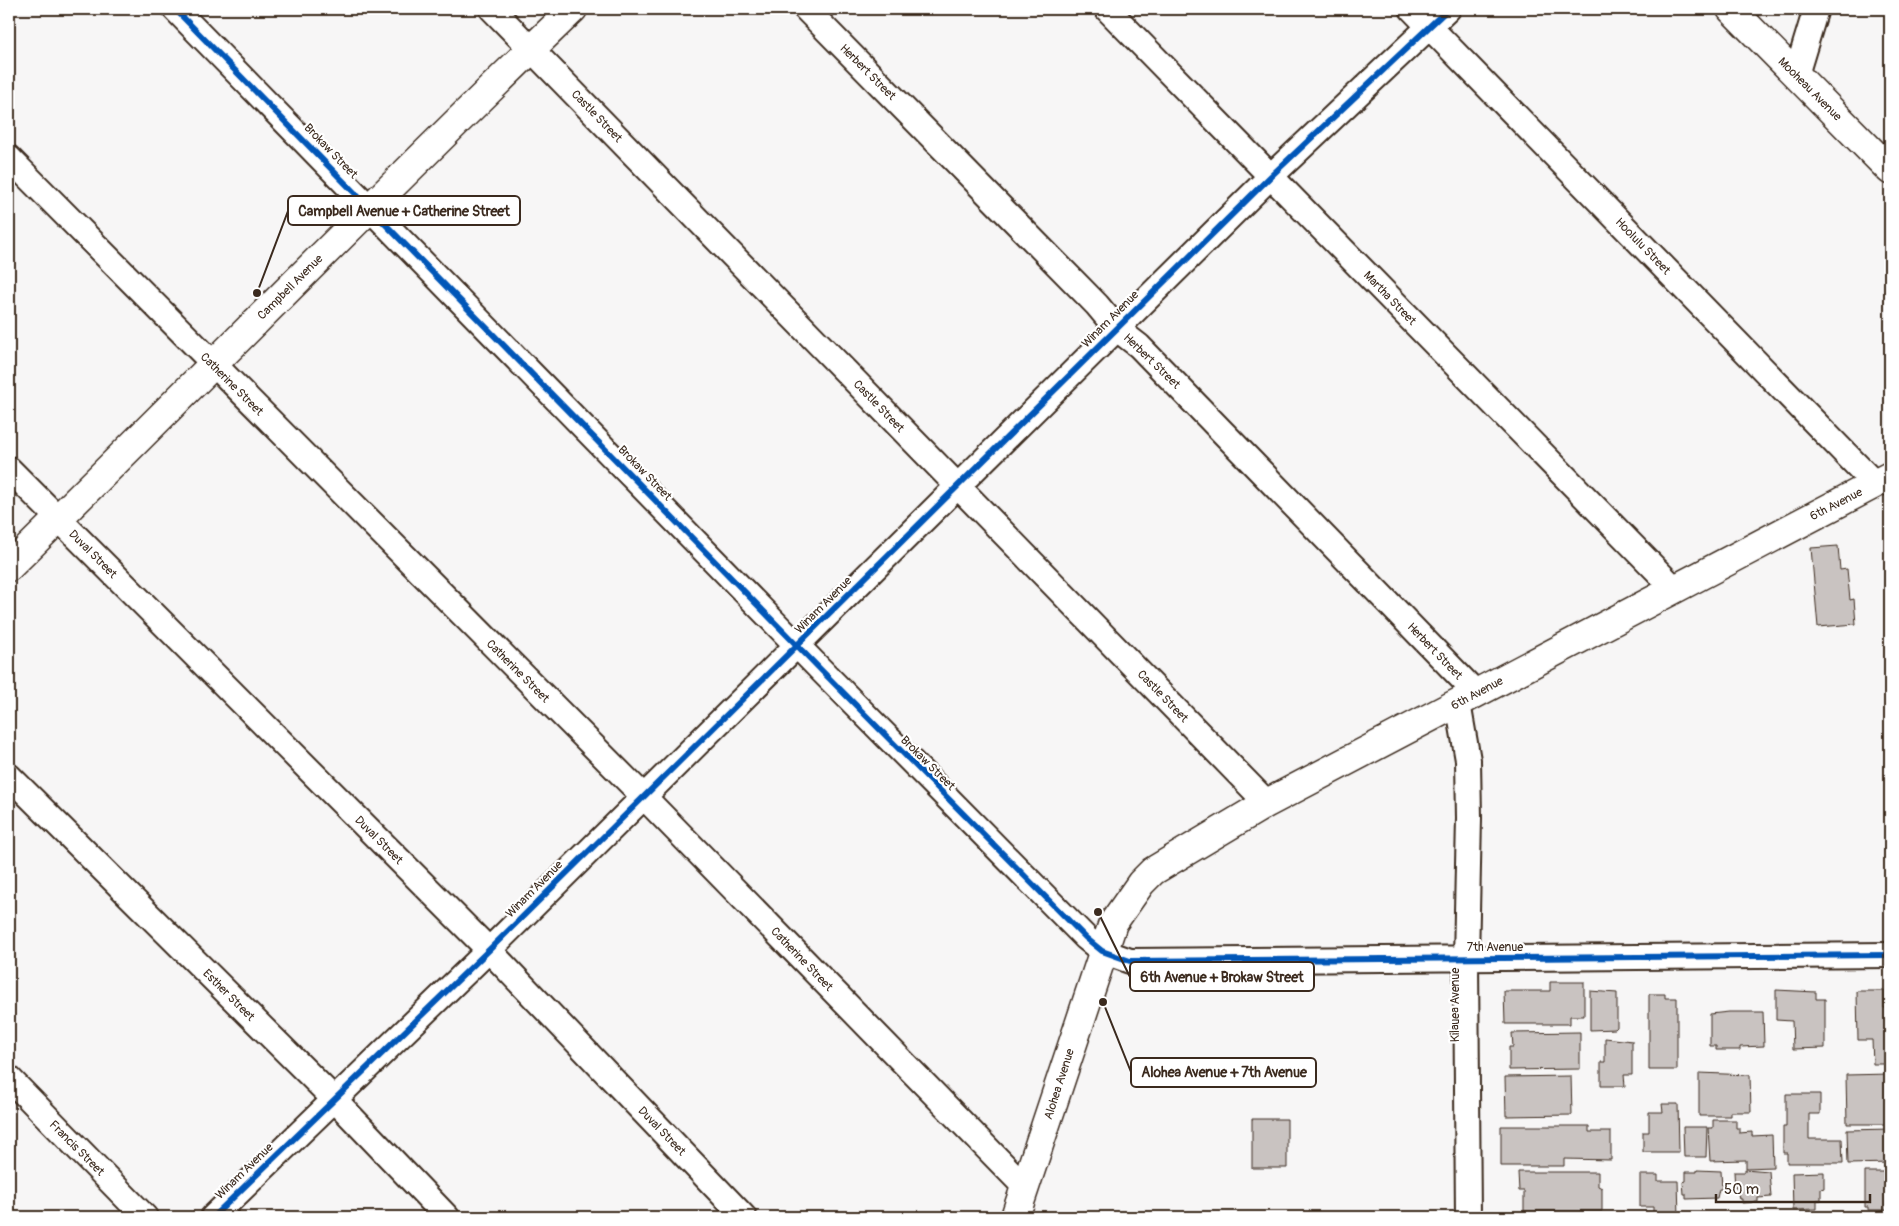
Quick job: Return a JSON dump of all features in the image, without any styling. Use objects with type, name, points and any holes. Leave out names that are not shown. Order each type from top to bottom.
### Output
[{"type":"street","name":"Brokaw Street","points":[[175,9],[798,646],[1086,938],[1102,951]]},
{"type":"street","name":"Castle Street","points":[[492,9],[1268,803]]},
{"type":"street","name":"Campbell Avenue","points":[[9,567],[213,366],[370,207],[573,9]]},
{"type":"street","name":"Herbert Street","points":[[806,9],[1097,305],[1117,328],[1139,346],[1467,698]]},
{"type":"street","name":"Martha Street","points":[[1107,9],[1674,588]]},
{"type":"street","name":"Hoolulu Street","points":[[1412,9],[1883,480]]},
{"type":"street","name":"Winam Avenue","points":[[213,1217],[489,950],[798,646],[1271,176],[1448,9]]},
{"type":"street","name":"Mooheau Avenue","points":[[1731,9],[1890,170]]},
{"type":"street","points":[[1796,75],[1816,9]]},
{"type":"street","name":"Catherine Street","points":[[9,158],[213,366],[644,797],[1024,1186]]},
{"type":"street","name":"Duval Street","points":[[9,469],[489,950],[744,1217]]},
{"type":"street","name":"6th Avenue","points":[[1102,951],[1113,923],[1141,883],[1153,871],[1268,803],[1674,588],[1883,480]]},
{"type":"street","name":"Kilauea Avenue","points":[[1467,698],[1469,818],[1466,959],[1468,1217]]},
{"type":"street","name":"Esther Street","points":[[9,776],[334,1099],[447,1217]]},
{"type":"street","name":"7th Avenue","points":[[1102,951],[1130,961],[1890,955]]},
{"type":"street","name":"Alohea Avenue","points":[[1015,1217],[1102,951]]},
{"type":"street","name":"Francis Street","points":[[9,1078],[146,1217]]},
{"type":"building","points":[[1838,546],[1840,570],[1847,569],[1850,600],[1854,599],[1856,624],[1818,627],[1811,548]]},
{"type":"building","points":[[1550,982],[1584,982],[1584,1016],[1570,1016],[1570,1024],[1505,1024],[1504,991],[1550,991]]},
{"type":"building","points":[[1776,990],[1816,992],[1816,999],[1825,999],[1825,1048],[1793,1049],[1792,1021],[1776,1020]]},
{"type":"building","points":[[1590,991],[1617,993],[1617,1027],[1615,1029],[1590,1030]]},
{"type":"building","points":[[1857,991],[1884,991],[1884,1008],[1890,1008],[1890,1064],[1873,1064],[1872,1040],[1858,1040]]},
{"type":"building","points":[[1649,994],[1665,994],[1665,998],[1677,998],[1677,1070],[1649,1070]]},
{"type":"building","points":[[1763,1012],[1764,1046],[1740,1047],[1740,1050],[1716,1050],[1716,1046],[1710,1046],[1710,1014]]},
{"type":"building","points":[[1580,1032],[1580,1069],[1509,1070],[1509,1047],[1513,1047],[1512,1033]]},
{"type":"building","points":[[1605,1038],[1632,1041],[1632,1075],[1624,1075],[1625,1086],[1601,1086],[1601,1062],[1605,1062]]},
{"type":"building","points":[[1699,1073],[1750,1075],[1751,1112],[1730,1112],[1730,1116],[1699,1116]]},
{"type":"building","points":[[1890,1074],[1890,1124],[1847,1124],[1846,1075]]},
{"type":"building","points":[[1571,1076],[1572,1115],[1506,1116],[1505,1077]]},
{"type":"building","points":[[1786,1094],[1820,1094],[1820,1114],[1809,1114],[1809,1139],[1842,1139],[1843,1163],[1787,1163],[1787,1153],[1783,1153],[1783,1127],[1786,1127]]},
{"type":"building","points":[[1662,1104],[1678,1104],[1679,1152],[1643,1152],[1643,1132],[1649,1132],[1649,1112],[1663,1112]]},
{"type":"building","points":[[1252,1119],[1287,1119],[1287,1168],[1252,1168]]},
{"type":"building","points":[[1713,1120],[1736,1120],[1736,1128],[1739,1128],[1739,1133],[1752,1132],[1752,1136],[1772,1135],[1773,1167],[1746,1168],[1746,1160],[1710,1161],[1708,1128],[1713,1128]]},
{"type":"building","points":[[1501,1126],[1589,1126],[1589,1132],[1611,1132],[1611,1160],[1564,1159],[1564,1166],[1501,1166]]},
{"type":"building","points":[[1683,1127],[1707,1127],[1706,1157],[1684,1157]]},
{"type":"building","points":[[1890,1129],[1890,1163],[1848,1164],[1847,1130]]},
{"type":"building","points":[[1745,1169],[1769,1171],[1771,1197],[1758,1198],[1758,1202],[1742,1203],[1742,1199],[1739,1199],[1737,1188],[1735,1188],[1734,1172],[1745,1172]]},
{"type":"building","points":[[1697,1170],[1721,1171],[1722,1189],[1719,1189],[1717,1198],[1686,1199],[1683,1182],[1686,1181],[1686,1172],[1697,1172]]},
{"type":"building","points":[[1518,1172],[1598,1172],[1598,1186],[1602,1188],[1602,1211],[1524,1211],[1524,1191],[1519,1191]]},
{"type":"building","points":[[1824,1172],[1824,1188],[1821,1189],[1821,1200],[1817,1200],[1817,1209],[1793,1210],[1792,1173]]},
{"type":"building","points":[[1865,1172],[1890,1172],[1890,1206],[1887,1206],[1888,1210],[1868,1210],[1868,1207],[1865,1207]]},
{"type":"building","points":[[1640,1175],[1658,1175],[1658,1181],[1678,1181],[1679,1217],[1653,1217],[1653,1207],[1640,1207]]},
{"type":"building","points":[[1890,1214],[1890,1217],[1863,1217],[1863,1215]]},
{"type":"cycle path","points":[[175,9],[822,671],[1086,938],[1102,951],[1130,961],[1890,955]]},
{"type":"cycle path","points":[[213,1217],[489,950],[1271,176],[1448,9]]},
{"type":"place","name":"Campbell Avenue + Catherine Street","points":[[257,293]]},
{"type":"place","name":"6th Avenue + Brokaw Street","points":[[1098,912]]},
{"type":"place","name":"Alohea Avenue + 7th Avenue","points":[[1103,1002]]}]
